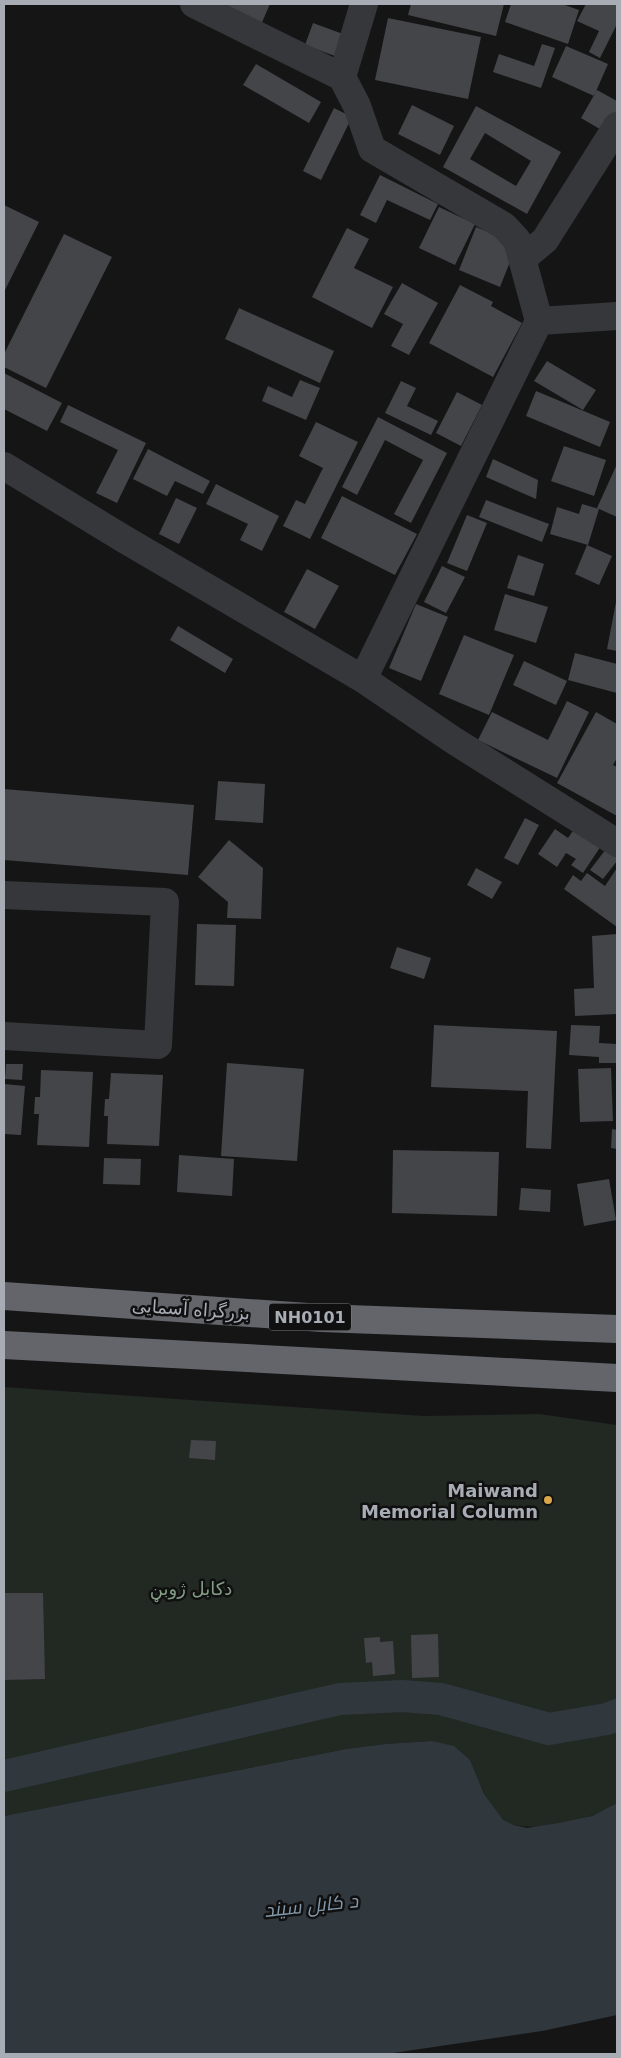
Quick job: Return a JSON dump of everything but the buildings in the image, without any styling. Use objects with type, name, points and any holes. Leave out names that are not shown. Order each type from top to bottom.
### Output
[{"type":"highway","name":"بزرگراه آسمایی","points":[[4,1296],[322,1318],[617,1329]]},
{"type":"highway","points":[[4,1345],[617,1378]]},
{"type":"street","points":[[342,77],[364,4]]},
{"type":"street","points":[[199,5],[342,77],[357,106],[372,149],[504,226],[517,240],[540,321],[363,679]]},
{"type":"street","points":[[522,259],[546,240],[617,126]]},
{"type":"street","points":[[540,321],[617,316]]},
{"type":"street","points":[[4,466],[124,539],[363,679],[453,740],[617,843]]},
{"type":"street","points":[[4,895],[164,902],[158,1045],[4,1036]]},
{"type":"green space","name":"دکابل ژوبڼ","points":[[4,1387],[424,1416],[539,1414],[617,1425],[617,1803],[593,1815],[561,1824],[535,1827],[512,1824],[503,1820],[492,1808],[470,1760],[432,1741],[346,1749],[4,1816]]},
{"type":"water","name":"د کابل سيند","points":[[432,1741],[454,1746],[470,1760],[484,1794],[503,1820],[514,1825],[527,1828],[592,1816],[617,1803],[617,2015],[542,2031],[386,2054],[4,2054],[4,1816],[346,1749]]},
{"type":"waterway","points":[[4,1776],[340,1699],[402,1696],[441,1699],[549,1729],[607,1719],[617,1715]]},
{"type":"place","name":"Maiwand Memorial Column","points":[[548,1500]]}]
